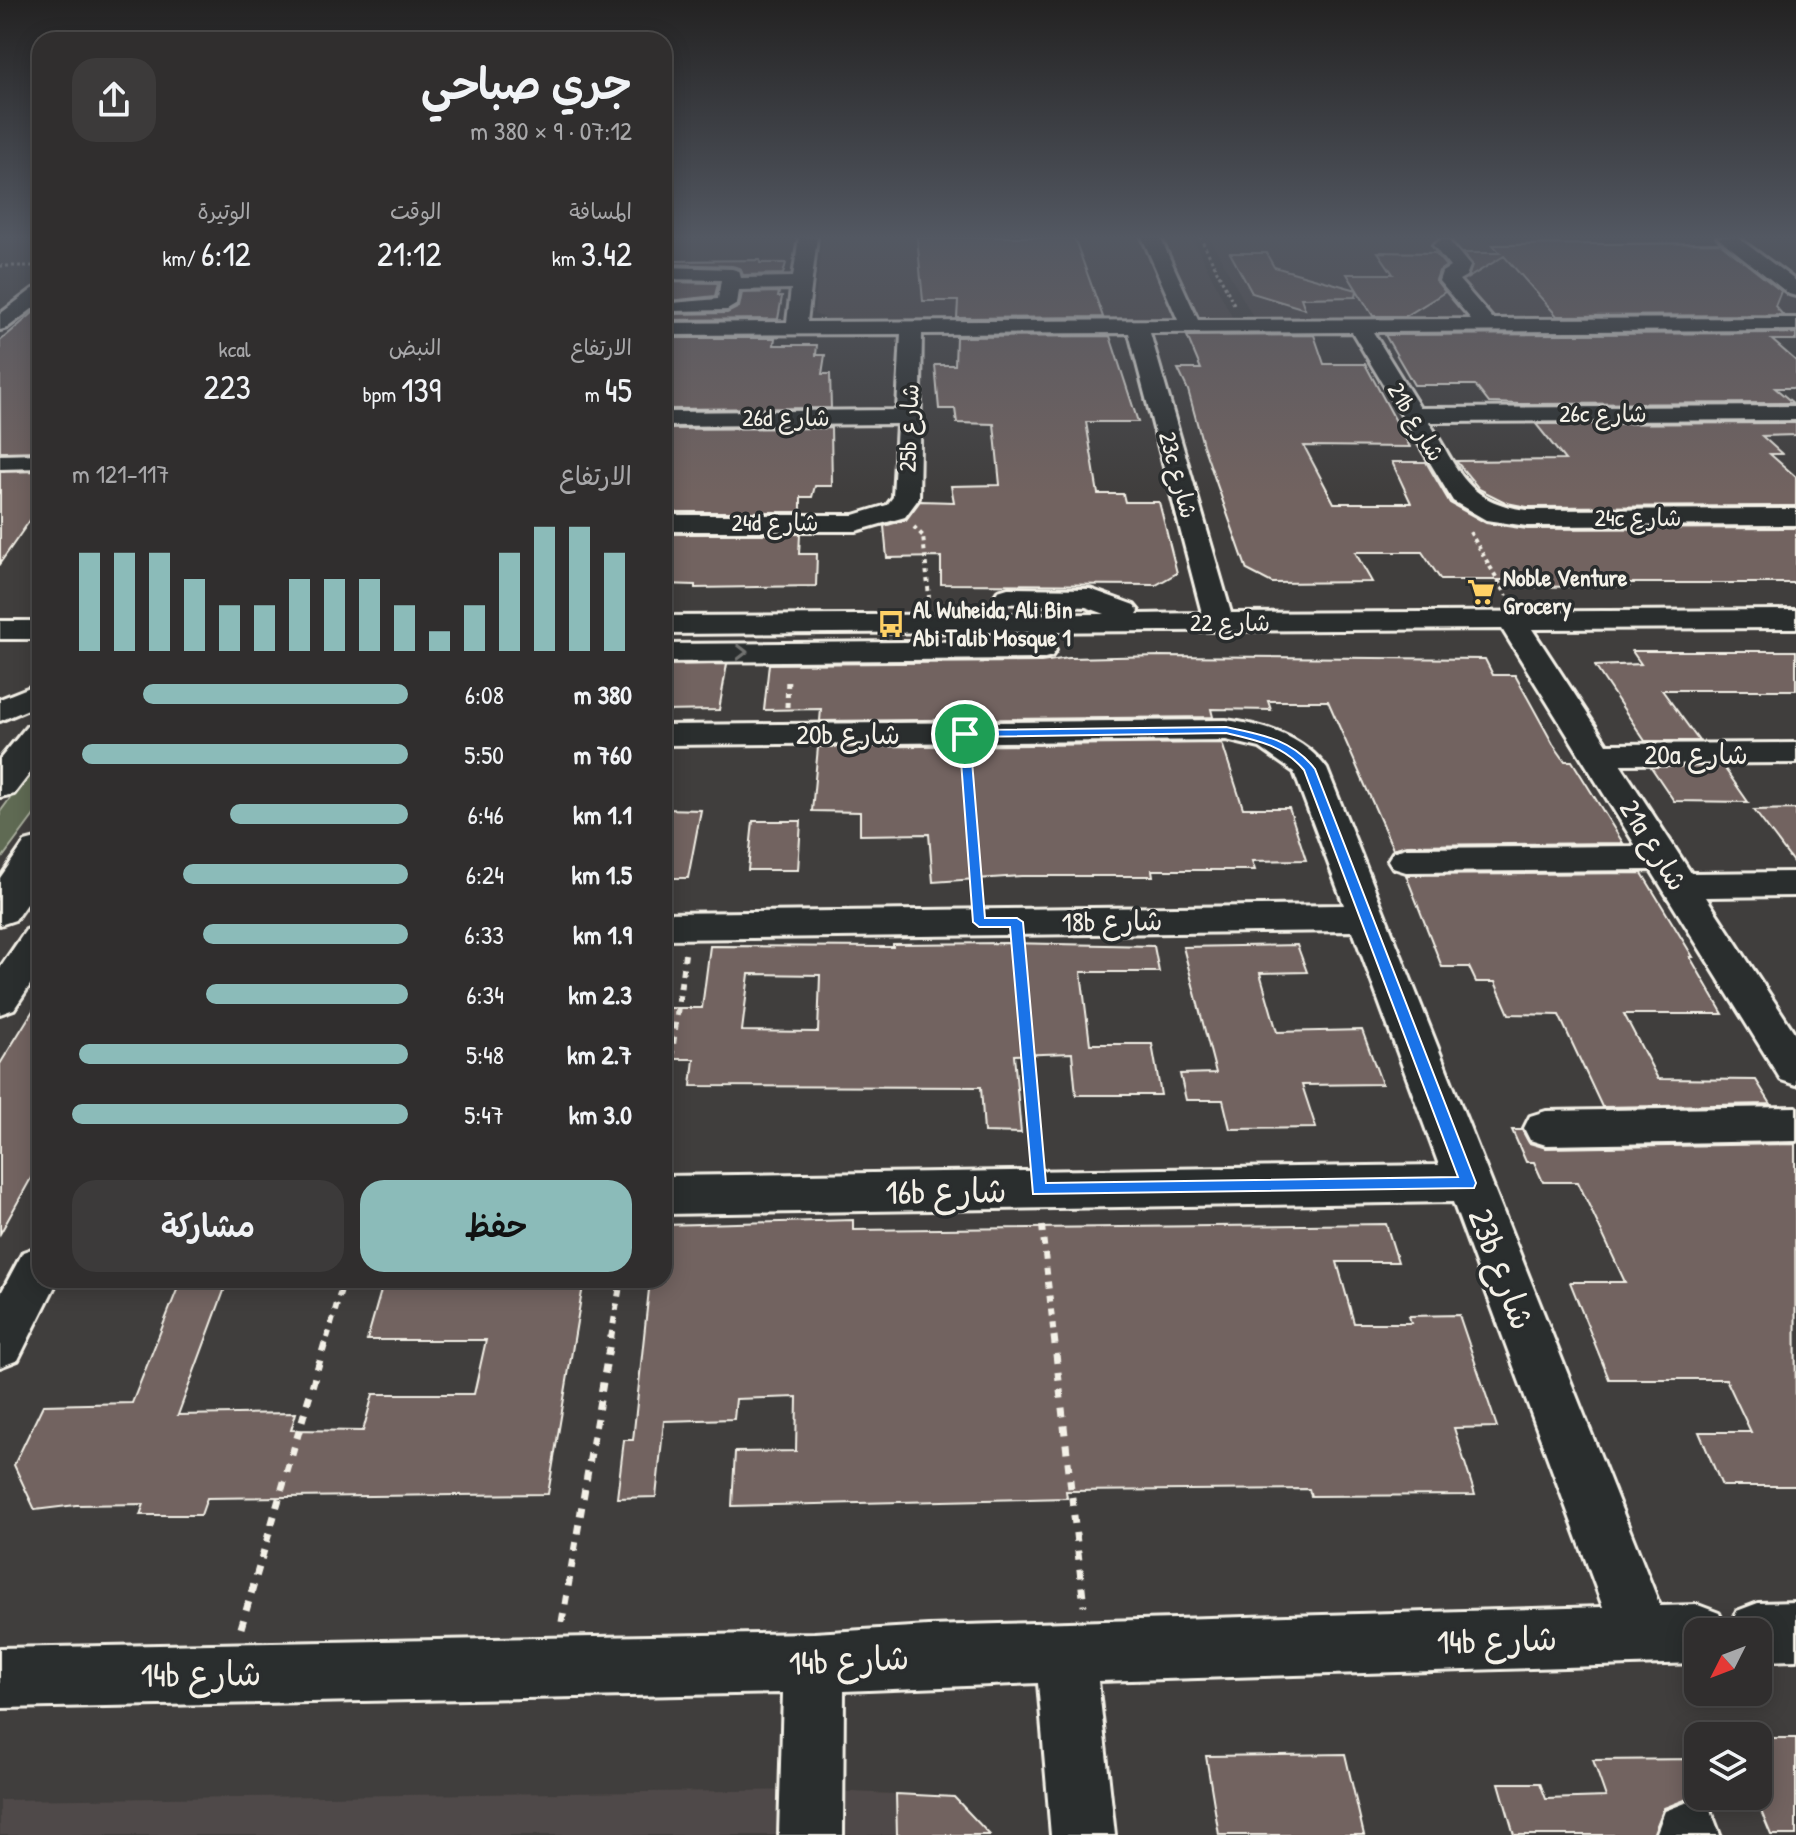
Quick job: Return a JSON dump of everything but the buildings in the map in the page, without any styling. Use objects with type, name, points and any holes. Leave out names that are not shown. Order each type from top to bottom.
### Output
[{"type":"main road","points":[[0,785],[32,744]]},
{"type":"main road","points":[[0,910],[32,864]]},
{"type":"street","points":[[796,329],[797,323]]},
{"type":"street","points":[[1189,323],[1191,327]]},
{"type":"street","points":[[1410,323],[1412,326]]},
{"type":"street","points":[[1485,323],[1488,326]]},
{"type":"street","points":[[672,329],[1796,324]]},
{"type":"street","name":"21b شارع","points":[[1359,326],[1462,496],[1481,509]]},
{"type":"street","name":"23c شارع","points":[[1138,327],[1219,623]]},
{"type":"street","name":"25b شارع","points":[[885,517],[896,511],[906,498],[912,328]]},
{"type":"street","name":"26c شارع","points":[[1411,415],[1796,413]]},
{"type":"street","name":"26d شارع","points":[[672,419],[909,417]]},
{"type":"street","name":"24c شارع","points":[[1481,509],[1527,518],[1796,517]]},
{"type":"street","name":"24d شارع","points":[[672,523],[856,523],[885,517]]},
{"type":"street","points":[[1306,622],[1327,603],[1347,597],[1510,609],[1796,594]]},
{"type":"street","points":[[672,601],[1090,598],[1148,623]]},
{"type":"street","name":"شارع 22","points":[[672,625],[1404,622],[1510,609],[1622,620],[1796,619]]},
{"type":"street","name":"21a شارع","points":[[1510,609],[1596,754],[1796,1069]]},
{"type":"street","points":[[1622,620],[1657,636],[1683,643],[1796,644]]},
{"type":"street","points":[[672,653],[1360,647],[1392,640],[1404,622]]},
{"type":"street","points":[[0,630],[32,630]]},
{"type":"street","points":[[0,711],[32,696]]},
{"type":"street","name":"20b شارع","points":[[672,735],[1226,730],[1271,740]]},
{"type":"street","name":"23b شارع","points":[[1271,740],[1287,748],[1310,769],[1469,1183],[1670,1635]]},
{"type":"street","name":"20a شارع","points":[[1596,754],[1796,753]]},
{"type":"street","points":[[1406,860],[1671,871],[1796,884]]},
{"type":"street","name":"18b شارع","points":[[676,925],[1368,918]]},
{"type":"street","points":[[0,999],[32,951]]},
{"type":"street","points":[[1546,1128],[1796,1124]]},
{"type":"street","name":"16b شارع","points":[[672,1195],[1469,1183]]},
{"type":"street","points":[[0,1344],[32,1282]]},
{"type":"street","points":[[1772,1632],[1796,1631]]},
{"type":"street","name":"14b شارع","points":[[0,1678],[814,1663],[928,1656],[1670,1635]]},
{"type":"street","points":[[1077,1653],[1083,1835]]},
{"type":"street","points":[[811,1835],[814,1663]]},
{"type":"path","points":[[1244,323],[1246,327]]},
{"type":"path","points":[[1481,509],[1470,519],[1468,530],[1510,609]]},
{"type":"path","points":[[885,517],[909,524],[923,536],[929,598]]},
{"type":"path","points":[[787,735],[789,652]]},
{"type":"path","points":[[965,734],[979,922]]},
{"type":"path","points":[[1017,922],[1077,1653]]},
{"type":"path","points":[[672,988],[676,925]]},
{"type":"path","points":[[228,1673],[342,1288]]},
{"type":"path","points":[[555,1668],[620,1288]]},
{"type":"shaded area","points":[[813,1790],[954,1797],[990,1835],[0,1835],[0,1800]]},
{"type":"green space","points":[[32,769],[32,818],[0,861],[0,812]]},
{"type":"place","name":"Noble Venture Grocery","points":[[1481,592]]},
{"type":"place","name":"Al Wuheida, Ali Bin Abi Talib Mosque 1","points":[[891,624]]},
{"type":"route","points":[[1226,730],[1271,740],[1300,758],[1310,769],[1469,1183],[1038,1189],[1017,922],[979,922],[965,734],[1226,730]]}]
